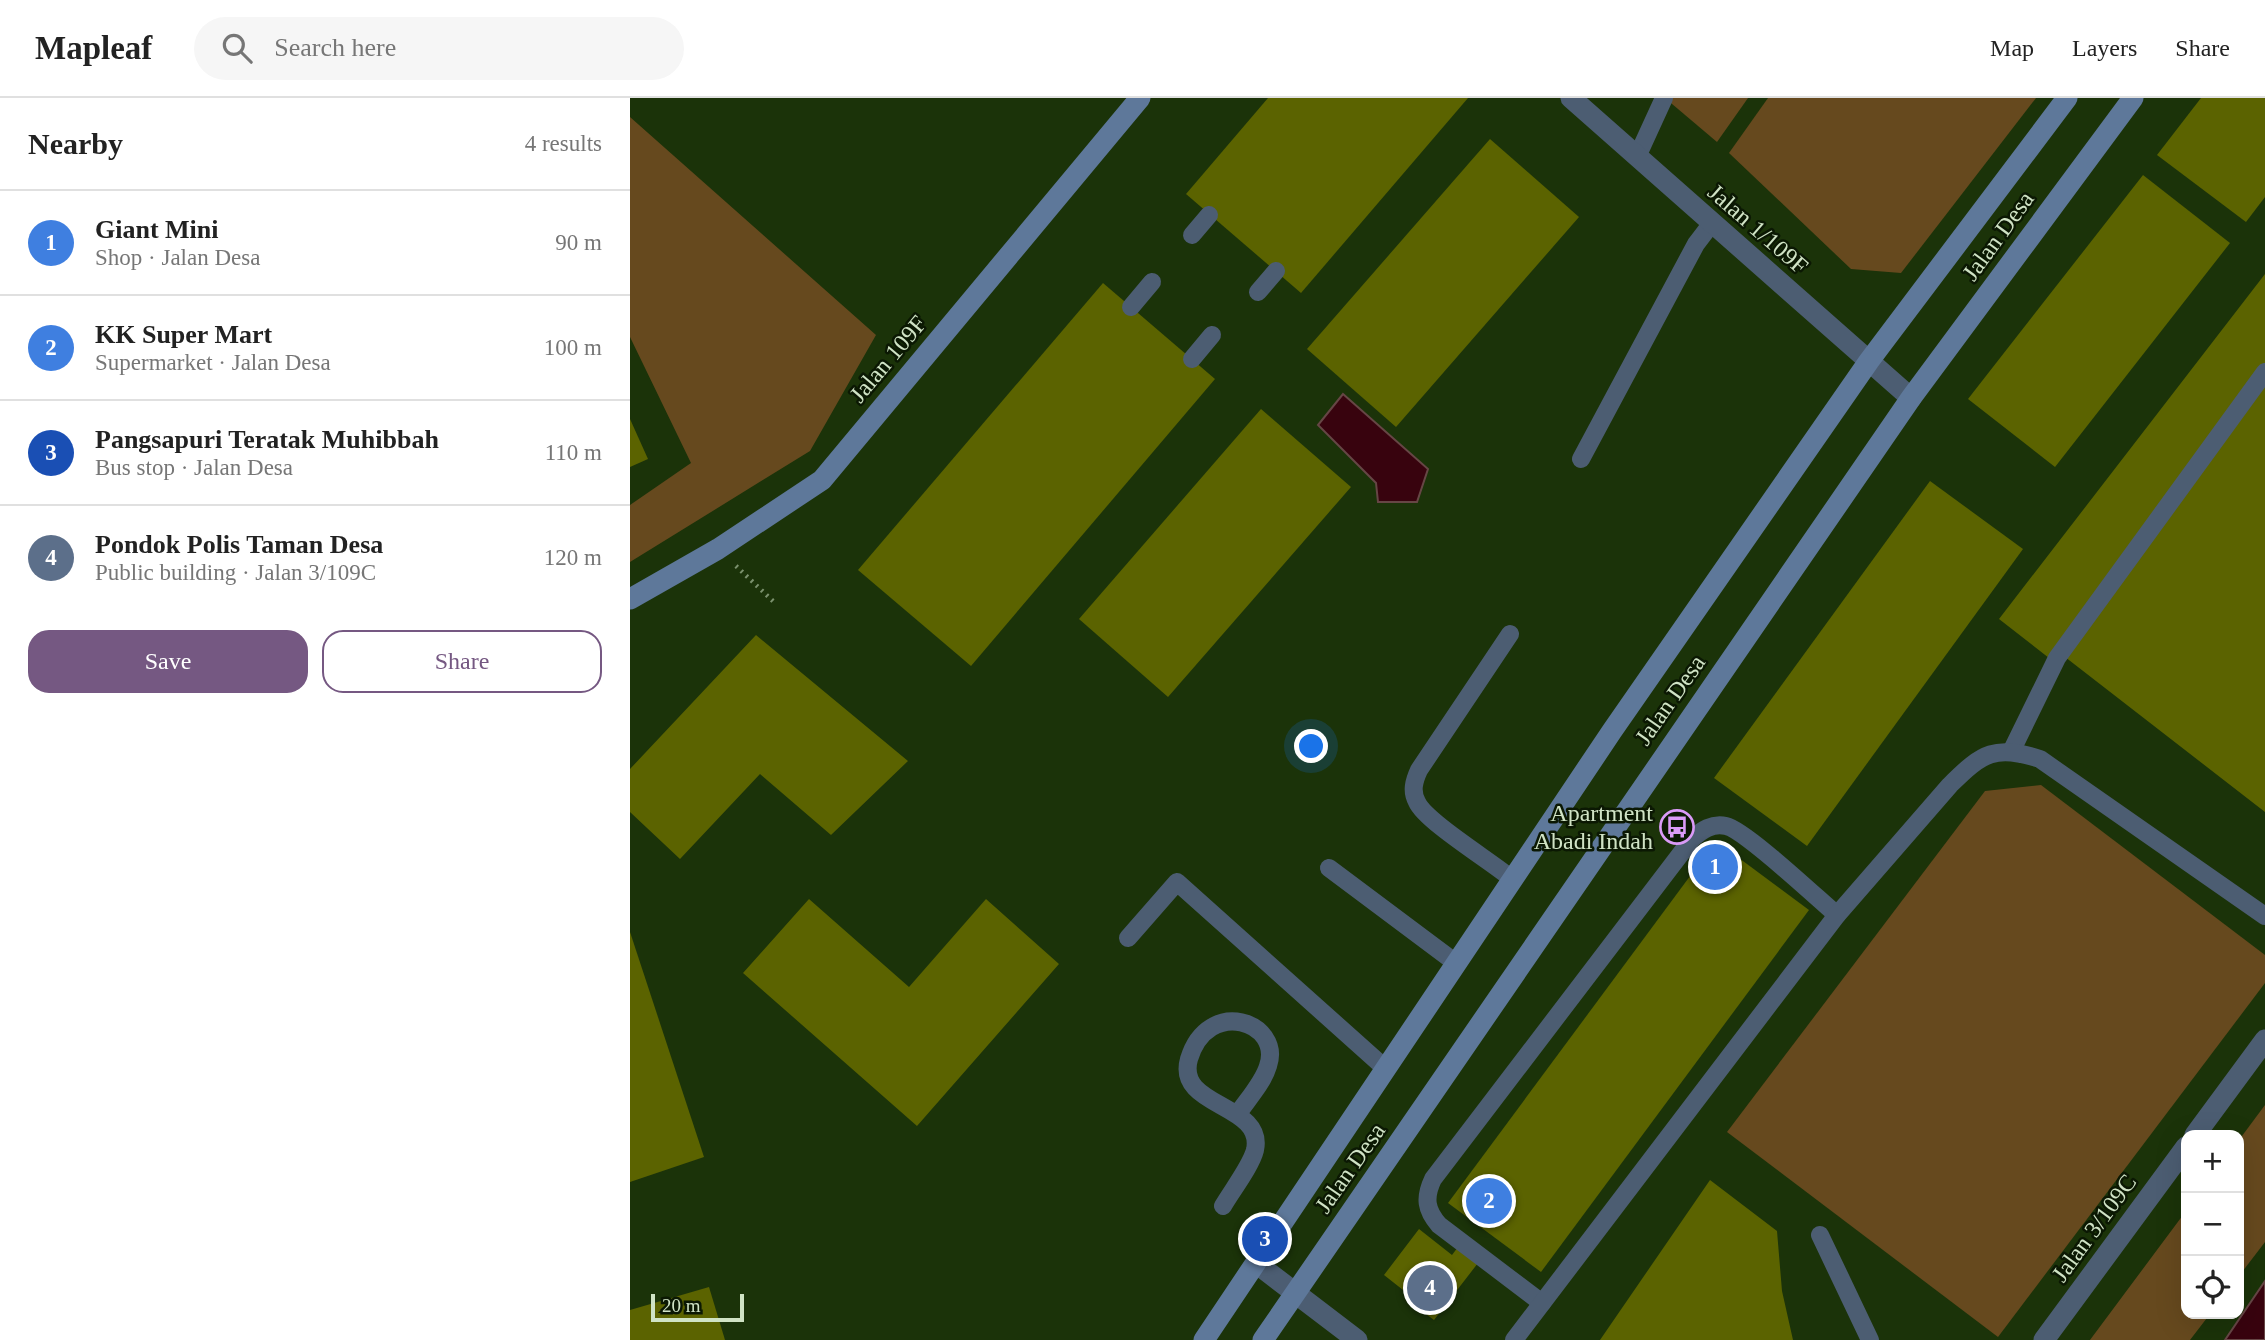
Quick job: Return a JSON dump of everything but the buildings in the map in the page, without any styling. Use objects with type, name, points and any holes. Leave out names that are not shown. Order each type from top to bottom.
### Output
[{"type":"main road","name":"Jalan 109F","points":[[630,599],[718,549],[822,480],[1140,98]]},
{"type":"main road","name":"Jalan Desa","points":[[1204,1340],[1513,878],[1869,361],[2067,98]]},
{"type":"main road","name":"Jalan Desa","points":[[1263,1340],[1910,398],[2133,98]]},
{"type":"street","name":"Jalan 1/109F","points":[[1571,98],[1910,398]]},
{"type":"street","points":[[2199,1130],[2265,1040]]},
{"type":"street","name":"Jalan 3/109C","points":[[2044,1340],[2181,1154]]},
{"type":"street","points":[[1256,1263],[1357,1340]]},
{"type":"lane","points":[[1637,157],[1664,98]]},
{"type":"lane","points":[[1192,235],[1209,215]]},
{"type":"lane","points":[[1581,459],[1696,244],[1712,223]]},
{"type":"lane","points":[[1258,292],[1276,271]]},
{"type":"lane","points":[[1131,307],[1152,282]]},
{"type":"lane","points":[[1192,359],[1212,335]]},
{"type":"lane","points":[[2012,750],[2057,658],[2265,372]]},
{"type":"lane","points":[[1510,634],[1419,770],[1414,781],[1414,794],[1426,815],[1513,878]]},
{"type":"lane","points":[[1514,1340],[1837,915],[1970,765],[1988,754],[2012,750],[2040,759],[2265,916]]},
{"type":"lane","points":[[1542,1303],[1439,1225],[1427,1203],[1427,1191],[1433,1179],[1702,829],[1714,825],[1739,831],[1837,915]]},
{"type":"lane","points":[[1329,868],[1456,963]]},
{"type":"lane","points":[[1128,938],[1177,882],[1385,1069]]},
{"type":"lane","points":[[1223,1206],[1255,1151],[1254,1137],[1248,1124],[1194,1086],[1189,1073],[1189,1060],[1195,1047],[1217,1024],[1230,1019],[1243,1021],[1254,1028],[1266,1042],[1270,1053],[1264,1075],[1237,1115]]},
{"type":"lane","points":[[1820,1235],[1870,1340]]},
{"type":"path","points":[[718,549],[776,604]]},
{"type":"shaded area","points":[[1665,98],[1748,98],[1717,142]]},
{"type":"shaded area","points":[[1768,98],[2036,98],[1901,273],[1851,269],[1729,153]]},
{"type":"shaded area","points":[[630,117],[876,335],[810,451],[630,562],[630,505],[691,463],[630,337]]},
{"type":"shaded area","points":[[1343,394],[1428,469],[1417,502],[1378,502],[1376,483],[1318,425]]},
{"type":"shaded area","points":[[2041,785],[2265,955],[2265,983],[1998,1337],[1727,1132],[1985,791]]},
{"type":"shaded area","points":[[2265,1105],[2265,1242],[2244,1269],[2244,1193],[2244,1133]]},
{"type":"shaded area","points":[[2181,1218],[2181,1319],[2206,1319],[2190,1340],[2090,1340]]},
{"type":"shaded area","points":[[2265,1281],[2265,1340],[2225,1340],[2239,1319],[2244,1319],[2244,1312]]},
{"type":"place","name":"Apartment Abadi Indah","points":[[1677,827]]},
{"type":"place","name":"Giant Mini","points":[[1715,867]]},
{"type":"place","name":"KK Super Mart","points":[[1489,1201]]},
{"type":"place","name":"Pangsapuri Teratak Muhibbah","points":[[1265,1239]]},
{"type":"place","name":"Pondok Polis Taman Desa","points":[[1430,1288]]}]
